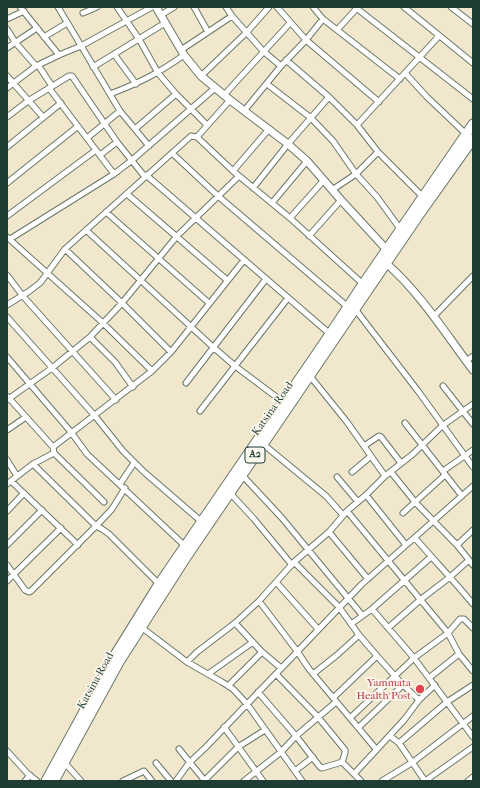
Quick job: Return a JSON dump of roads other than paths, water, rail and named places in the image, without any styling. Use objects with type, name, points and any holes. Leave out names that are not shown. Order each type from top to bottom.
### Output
[{"type":"highway","name":"A2","points":[[202,522],[330,334],[351,308],[363,284],[391,248],[401,230],[424,197],[470,142],[473,124]]},
{"type":"highway","name":"Katsina Road","points":[[54,781],[116,668],[141,627],[310,376],[351,308],[387,264],[391,248],[419,215],[470,142]]},
{"type":"highway","name":"Katsina Road","points":[[46,781],[115,655],[159,584],[202,522]]},
{"type":"street","points":[[58,7],[120,111],[150,146]]},
{"type":"street","points":[[83,13],[97,7]]},
{"type":"street","points":[[117,7],[139,38],[158,73],[191,110],[207,125]]},
{"type":"street","points":[[7,88],[37,66],[81,46],[152,7]]},
{"type":"street","points":[[156,7],[183,53],[201,76],[288,144],[307,161],[341,200],[391,248]]},
{"type":"street","points":[[161,15],[174,7]]},
{"type":"street","points":[[194,7],[208,32]]},
{"type":"street","points":[[201,76],[247,32],[269,7]]},
{"type":"street","points":[[276,7],[306,40],[379,102]]},
{"type":"street","points":[[313,7],[337,30],[400,80]]},
{"type":"street","points":[[337,30],[357,7],[473,99]]},
{"type":"street","points":[[404,7],[473,64]]},
{"type":"street","points":[[451,7],[473,24]]},
{"type":"street","points":[[228,8],[232,16],[263,51],[281,66]]},
{"type":"street","points":[[7,19],[22,9],[59,55]]},
{"type":"street","points":[[110,94],[136,84],[158,73],[208,32],[232,16]]},
{"type":"street","points":[[244,110],[286,60],[324,19]]},
{"type":"street","points":[[44,37],[67,23]]},
{"type":"street","points":[[93,67],[165,23]]},
{"type":"street","points":[[197,138],[263,51],[290,23]]},
{"type":"street","points":[[7,48],[37,28]]},
{"type":"street","points":[[7,29],[15,42],[37,66],[77,127],[114,174]]},
{"type":"street","points":[[357,125],[439,36]]},
{"type":"street","points":[[114,54],[136,84]]},
{"type":"street","points":[[286,60],[329,97],[357,125],[378,152],[424,197]]},
{"type":"street","points":[[405,73],[470,142]]},
{"type":"street","points":[[7,76],[43,117]]},
{"type":"street","points":[[7,117],[50,87],[69,76],[72,76],[117,142],[131,161],[145,176],[330,334]]},
{"type":"street","points":[[267,84],[311,118],[333,141],[356,174],[377,197],[401,230]]},
{"type":"street","points":[[152,371],[103,323],[8,238],[114,174],[150,146],[215,88]]},
{"type":"street","points":[[135,129],[176,94]]},
{"type":"street","points":[[253,188],[288,144],[329,97]]},
{"type":"street","points":[[7,147],[61,103]]},
{"type":"street","points":[[86,138],[120,111]]},
{"type":"street","points":[[7,183],[77,127]]},
{"type":"street","points":[[233,171],[269,129]]},
{"type":"street","points":[[7,306],[40,283],[65,249],[128,194],[145,176],[192,136],[197,138],[233,171],[290,218],[363,284]]},
{"type":"street","points":[[100,155],[117,142]]},
{"type":"street","points":[[7,216],[96,150]]},
{"type":"street","points":[[332,190],[356,174],[378,152]]},
{"type":"street","points":[[172,153],[218,196],[351,308],[418,391],[473,467]]},
{"type":"street","points":[[272,203],[307,161]]},
{"type":"street","points":[[104,502],[54,450],[8,398],[52,368],[90,336],[122,303],[177,236],[239,176]]},
{"type":"street","points":[[290,218],[324,180]]},
{"type":"street","points":[[128,194],[227,280]]},
{"type":"street","points":[[309,236],[341,200]]},
{"type":"street","points":[[106,212],[209,303]]},
{"type":"street","points":[[86,230],[213,347],[235,366],[283,402]]},
{"type":"street","points":[[65,249],[171,352]]},
{"type":"street","points":[[78,545],[24,493],[9,483],[54,450],[71,432],[95,416],[152,371],[171,352],[244,260]]},
{"type":"street","points":[[387,264],[408,284],[434,316],[473,370]]},
{"type":"street","points":[[7,275],[22,295],[116,400]]},
{"type":"street","points":[[434,316],[473,276]]},
{"type":"street","points":[[186,382],[266,279]]},
{"type":"street","points":[[200,412],[288,298]]},
{"type":"street","points":[[7,317],[95,416],[123,452],[202,522]]},
{"type":"street","points":[[90,336],[115,362],[133,387]]},
{"type":"street","points":[[466,361],[473,356]]},
{"type":"street","points":[[7,358],[71,432],[87,454],[186,546]]},
{"type":"street","points":[[310,376],[347,422],[386,476]]},
{"type":"street","points":[[443,386],[473,424]]},
{"type":"street","points":[[187,662],[196,652],[235,623],[259,601],[308,548],[329,532],[345,513],[386,476],[442,426],[473,404]]},
{"type":"street","points":[[7,430],[26,417]]},
{"type":"street","points":[[405,423],[462,496]]},
{"type":"street","points":[[364,446],[379,436],[401,463]]},
{"type":"street","points":[[263,444],[345,513],[448,633],[459,654],[473,671]]},
{"type":"street","points":[[403,513],[444,473],[473,450]]},
{"type":"street","points":[[352,472],[372,456]]},
{"type":"street","points":[[7,460],[17,476]]},
{"type":"street","points":[[120,484],[134,463]]},
{"type":"street","points":[[34,464],[96,526],[102,528],[109,534],[159,584]]},
{"type":"street","points":[[391,472],[415,502],[457,545],[473,565]]},
{"type":"street","points":[[242,475],[308,548],[362,615]]},
{"type":"street","points":[[337,477],[358,502]]},
{"type":"street","points":[[176,781],[189,763],[339,607],[368,579],[473,486]]},
{"type":"street","points":[[7,565],[26,590],[28,592],[31,591],[112,509],[125,488]]},
{"type":"street","points":[[7,511],[24,493]]},
{"type":"street","points":[[230,493],[293,563],[339,607],[376,656],[419,700]]},
{"type":"street","points":[[366,495],[406,545]]},
{"type":"street","points":[[7,545],[42,510]]},
{"type":"street","points":[[7,580],[61,528]]},
{"type":"street","points":[[457,545],[473,530]]},
{"type":"street","points":[[329,532],[368,579]]},
{"type":"street","points":[[415,538],[473,604]]},
{"type":"street","points":[[351,624],[372,609],[431,557]]},
{"type":"street","points":[[388,628],[469,560]]},
{"type":"street","points":[[276,582],[318,629]]},
{"type":"street","points":[[259,601],[297,650],[313,674],[376,749]]},
{"type":"street","points":[[372,609],[414,658],[473,737]]},
{"type":"street","points":[[350,718],[414,658],[448,633],[460,619],[466,620],[473,628]]},
{"type":"street","points":[[235,623],[262,652],[281,668]]},
{"type":"street","points":[[141,627],[187,662],[228,686],[247,704],[302,781]]},
{"type":"street","points":[[313,674],[359,635]]},
{"type":"street","points":[[208,674],[253,642]]},
{"type":"street","points":[[228,686],[262,652]]},
{"type":"street","points":[[429,678],[459,654]]},
{"type":"street","points":[[244,781],[281,752],[376,656]]},
{"type":"street","points":[[258,692],[322,768],[342,762],[346,753],[345,750],[318,716],[276,674]]},
{"type":"street","points":[[359,727],[404,685]]},
{"type":"street","points":[[354,774],[376,749],[390,736],[419,700],[435,685]]},
{"type":"street","points":[[399,743],[447,702],[473,685]]},
{"type":"street","points":[[382,781],[413,762],[473,716]]},
{"type":"street","points":[[224,727],[263,781]]},
{"type":"street","points":[[179,749],[204,781],[238,747],[265,730]]},
{"type":"street","points":[[390,736],[399,743],[425,781],[473,747]]},
{"type":"street","points":[[7,751],[37,781]]},
{"type":"street","points":[[295,771],[313,757]]},
{"type":"street","points":[[64,762],[81,781]]},
{"type":"street","points":[[156,762],[171,781]]},
{"type":"street","points":[[342,762],[342,765],[361,781]]},
{"type":"street","points":[[123,781],[144,772],[152,781]]},
{"type":"street","points":[[25,781],[30,775]]},
{"type":"place","name":"Yammata Health Post","points":[[420,689]]}]
